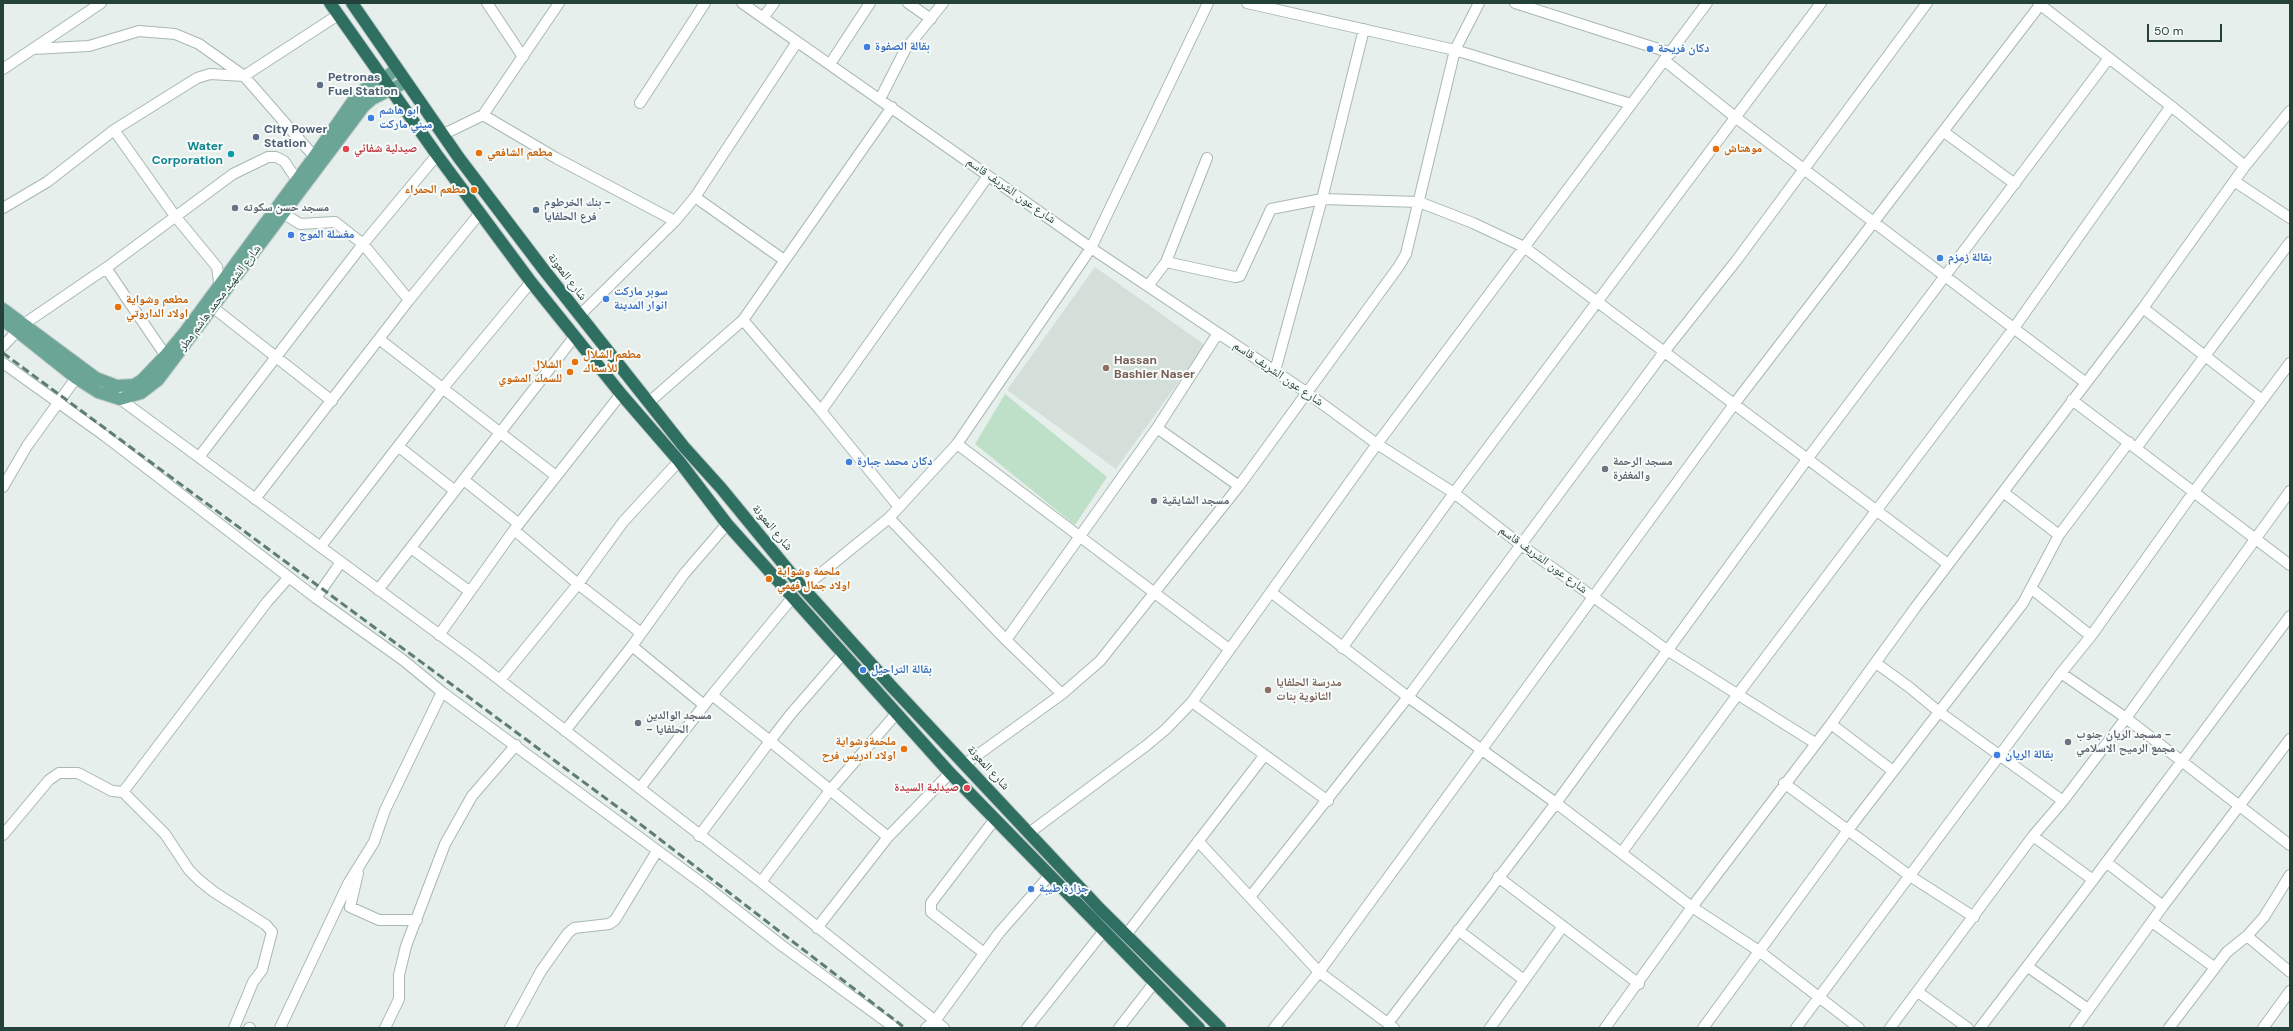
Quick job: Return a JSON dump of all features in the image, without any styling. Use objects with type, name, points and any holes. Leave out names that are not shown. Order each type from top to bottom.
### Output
[{"type":"highway","points":[[330,3],[437,155],[531,282],[621,394],[679,461],[727,524],[842,655],[950,773],[1103,932],[1199,1028]]},
{"type":"highway","name":"شارع المعونة","points":[[352,3],[396,69],[579,316],[648,403],[803,588],[1029,833],[1126,935],[1220,1028]]},
{"type":"main road","name":"شارع الشهيد محمد هاشم مطر","points":[[3,309],[20,328],[76,378],[98,392],[120,398],[134,396],[149,388],[168,360],[210,305],[222,286],[317,161],[363,90],[384,79],[396,69]]},
{"type":"main road","name":"شارع الشهيد محمد هاشم مطر","points":[[317,161],[364,106],[372,99],[406,82]]},
{"type":"main road","name":"شارع الشهيد محمد هاشم مطر","points":[[3,320],[20,328],[85,372],[117,386],[134,384],[142,380],[168,360]]},
{"type":"street","points":[[3,69],[101,3]]},
{"type":"street","points":[[487,3],[523,58]]},
{"type":"street","points":[[444,134],[483,115],[559,3]]},
{"type":"street","points":[[640,103],[705,3]]},
{"type":"street","name":"شارع عون الشريف قاسم","points":[[742,3],[1091,248],[1306,392],[1377,444],[1454,493],[1521,545],[1667,650],[1815,743]]},
{"type":"street","points":[[763,18],[774,3]]},
{"type":"street","points":[[830,64],[870,3]]},
{"type":"street","points":[[908,3],[931,19]]},
{"type":"street","points":[[880,99],[906,50],[942,3]]},
{"type":"street","points":[[803,588],[889,518],[957,444],[1091,248],[1208,3]]},
{"type":"street","points":[[1246,3],[1454,50],[1631,104]]},
{"type":"street","points":[[965,764],[1062,694],[1093,668],[1156,592],[1239,486],[1402,260],[1406,254],[1419,202],[1454,50],[1479,3]]},
{"type":"street","points":[[1515,3],[1668,57],[1735,117],[1804,167],[1945,277],[2086,383]]},
{"type":"street","points":[[1029,833],[1147,745],[1192,702],[1229,649],[1272,593],[1377,444],[1707,3]]},
{"type":"street","points":[[1342,648],[1454,493],[1821,3]]},
{"type":"street","points":[[1250,897],[1328,801],[1408,697],[1664,352],[1736,261],[1804,167],[1927,3]]},
{"type":"street","points":[[1274,1028],[1319,972],[1594,598],[1735,403],[1875,223],[2039,4],[2172,106],[2245,166]]},
{"type":"street","points":[[3,208],[47,182],[114,130],[197,78],[210,74],[244,76],[338,15]]},
{"type":"street","points":[[1275,371],[1322,199],[1364,29]]},
{"type":"street","points":[[33,48],[89,46],[139,31],[174,34],[199,44],[244,76],[317,161]]},
{"type":"street","points":[[579,316],[675,221],[695,197],[797,42]]},
{"type":"street","points":[[1198,841],[1319,972],[1391,1026],[1458,930],[1556,803],[1808,458],[2109,58]]},
{"type":"street","points":[[1622,852],[1738,694],[2014,328],[2172,106]]},
{"type":"street","points":[[648,403],[742,320],[892,107]]},
{"type":"street","points":[[1609,1027],[1692,907],[1784,783],[1831,724],[1948,564],[2143,308],[2245,166],[2290,111]]},
{"type":"street","points":[[483,115],[556,158],[675,221]]},
{"type":"street","points":[[114,130],[175,216],[217,267],[222,286]]},
{"type":"street","points":[[1944,132],[2015,184]]},
{"type":"street","points":[[199,457],[363,244],[437,155]]},
{"type":"street","points":[[3,346],[20,328],[106,268],[233,174],[268,157],[276,157],[284,161],[300,184]]},
{"type":"street","points":[[1148,286],[1166,262],[1207,158]]},
{"type":"street","points":[[821,411],[988,176]]},
{"type":"street","points":[[2234,181],[2290,218]]},
{"type":"street","points":[[695,197],[784,260]]},
{"type":"street","points":[[1166,262],[1235,277],[1240,276],[1272,209],[1322,199],[1419,202],[1473,223],[1524,247],[1664,352],[1735,403],[1948,564]]},
{"type":"street","points":[[280,211],[300,224],[335,222],[363,244],[409,300]]},
{"type":"street","points":[[256,499],[409,300],[480,212]]},
{"type":"street","points":[[1703,1028],[1848,830],[2032,589],[2059,535],[2204,356],[2290,242]]},
{"type":"street","points":[[106,268],[168,360]]},
{"type":"street","points":[[321,546],[399,447],[443,388],[531,282]]},
{"type":"street","points":[[210,305],[332,401]]},
{"type":"street","points":[[2143,308],[2262,400]]},
{"type":"street","points":[[742,320],[821,411],[899,507]]},
{"type":"street","points":[[1006,640],[1157,428],[1218,334]]},
{"type":"street","points":[[378,590],[575,336]]},
{"type":"street","points":[[379,339],[556,476]]},
{"type":"street","points":[[3,363],[316,598],[403,660],[442,692],[657,850],[781,945],[896,1028]]},
{"type":"street","points":[[1796,1028],[2060,673],[2091,636],[2193,493],[2262,400],[2288,369]]},
{"type":"street","points":[[3,487],[27,446],[76,378]]},
{"type":"street","points":[[117,386],[120,398],[500,680],[640,788],[699,836],[761,882],[944,1028]]},
{"type":"street","points":[[439,635],[516,527],[621,394]]},
{"type":"street","points":[[2072,400],[2290,565]]},
{"type":"street","points":[[1157,428],[1239,486]]},
{"type":"street","points":[[957,444],[1156,592],[1229,649]]},
{"type":"street","points":[[399,447],[455,491]]},
{"type":"street","points":[[500,680],[578,584],[623,522],[679,461]]},
{"type":"street","points":[[464,480],[578,584],[641,633]]},
{"type":"street","points":[[1890,1028],[2033,836],[2063,801],[2126,718],[2290,491]]},
{"type":"street","points":[[2003,492],[2059,535]]},
{"type":"street","points":[[889,518],[1006,640],[1062,694]]},
{"type":"street","points":[[565,731],[632,646],[684,574],[727,524]]},
{"type":"street","points":[[411,548],[469,591]]},
{"type":"street","points":[[316,598],[341,562]]},
{"type":"street","points":[[123,792],[258,613],[289,577]]},
{"type":"street","points":[[2032,589],[2091,636]]},
{"type":"street","points":[[1272,593],[1408,697],[1556,803],[1692,907],[1759,951],[1820,996],[1859,1028]]},
{"type":"street","points":[[640,788],[712,695],[792,598]]},
{"type":"street","points":[[1980,1028],[2028,967],[2290,616]]},
{"type":"street","points":[[632,646],[704,705]]},
{"type":"street","points":[[699,836],[790,714],[842,655]]},
{"type":"street","points":[[1876,663],[1909,687],[1938,711],[2063,801]]},
{"type":"street","points":[[2060,673],[2126,718],[2290,845]]},
{"type":"street","points":[[280,1028],[348,884],[374,842],[385,810],[442,692]]},
{"type":"street","points":[[712,695],[831,789],[888,837]]},
{"type":"street","points":[[1192,702],[1264,756],[1328,801]]},
{"type":"street","points":[[761,882],[831,789],[896,714]]},
{"type":"street","points":[[1831,724],[1893,771]]},
{"type":"street","points":[[2075,1028],[2163,906],[2290,739]]},
{"type":"street","points":[[385,1028],[399,999],[399,975],[406,946],[417,920],[444,844],[472,796],[516,745]]},
{"type":"street","points":[[1126,935],[1264,756]]},
{"type":"street","points":[[3,835],[49,780],[59,773],[78,773],[112,791],[123,792],[165,834],[189,870],[199,880],[214,892],[266,925],[272,932],[262,970],[253,982],[234,1028]]},
{"type":"street","points":[[817,928],[888,837],[950,773]]},
{"type":"street","points":[[1784,783],[1910,876],[1974,917]]},
{"type":"street","points":[[984,953],[931,912],[931,903],[995,820]]},
{"type":"street","points":[[2033,836],[2093,880]]},
{"type":"street","points":[[510,1028],[540,971],[568,932],[574,928],[609,924],[615,920],[657,850]]},
{"type":"street","points":[[2106,862],[2163,906]]},
{"type":"street","points":[[360,863],[350,907],[379,920],[417,920]]},
{"type":"street","points":[[2169,1028],[2214,967],[2227,952],[2247,936],[2264,918],[2290,875]]},
{"type":"street","points":[[926,1028],[936,1021],[999,933],[1049,876]]},
{"type":"street","points":[[1498,877],[1639,984]]},
{"type":"street","points":[[2152,922],[2214,967]]},
{"type":"street","points":[[1490,1028],[1563,926]]},
{"type":"street","points":[[1458,930],[1524,980]]},
{"type":"street","points":[[1027,1028],[1103,932]]},
{"type":"street","points":[[2247,936],[2290,972]]},
{"type":"street","points":[[2028,967],[2088,1009]]},
{"type":"street","points":[[1119,1028],[1154,983]]},
{"type":"street","points":[[2263,1028],[2290,991]]},
{"type":"street","points":[[1918,992],[1968,1028]]},
{"type":"shaded area","name":"Hassan Bashier Naser","points":[[1095,267],[1205,345],[1116,469],[1007,390]]},
{"type":"green space","points":[[1005,394],[1107,477],[1075,525],[975,444]]},
{"type":"railway","points":[[3,353],[631,817],[905,1028]]},
{"type":"place","name":"بقالة الصفوة","points":[[867,47]]},
{"type":"place","name":"دكان فريحة","points":[[1650,49]]},
{"type":"place","name":"Petronas Fuel Station","points":[[320,85]]},
{"type":"place","name":"ابو هاشم ميني ماركت","points":[[371,118]]},
{"type":"place","name":"City Power Station","points":[[256,137]]},
{"type":"place","name":"صيدلية شفائي","points":[[346,149]]},
{"type":"place","name":"موهتاش","points":[[1716,149]]},
{"type":"place","name":"مطعم الشافعي","points":[[479,153]]},
{"type":"place","name":"Water Corporation","points":[[231,154]]},
{"type":"place","name":"مطعم الحمراء","points":[[474,190]]},
{"type":"place","name":"مسجد حسن سكوته","points":[[235,208]]},
{"type":"place","name":"بنك الخرطوم - فرع الحلفايا","points":[[536,210]]},
{"type":"place","name":"مغسلة الموج","points":[[291,235]]},
{"type":"place","name":"بقالة زمزم","points":[[1940,258]]},
{"type":"place","name":"سوبر ماركت انوار المدينة","points":[[606,299]]},
{"type":"place","name":"مطعم وشواية اولاد الداروتي","points":[[118,307]]},
{"type":"place","name":"مطعم الشلال للأسماك","points":[[575,362]]},
{"type":"place","name":"Hassan Bashier Naser","points":[[1106,368]]},
{"type":"place","name":"الشلال للسمك المشوي","points":[[570,372]]},
{"type":"place","name":"دكان محمد جبارة","points":[[849,462]]},
{"type":"place","name":"مسجد الرحمة والمغفرة","points":[[1605,469]]},
{"type":"place","name":"مسجد الشايقية","points":[[1154,501]]},
{"type":"place","name":"ملحمة وشواية اولاد جمال فهمي","points":[[769,579]]},
{"type":"place","name":"بقالة التراحيل","points":[[863,670]]},
{"type":"place","name":"مدرسة الحلفايا الثانوية بنات","points":[[1268,690]]},
{"type":"place","name":"مسجد الوالدين - الحلفايا","points":[[638,723]]},
{"type":"place","name":"مسجد الريان جنوب - مجمع الرميح الاسلامي","points":[[2068,742]]},
{"type":"place","name":"ملحمةوشواية اولاد ادريس فرح","points":[[904,749]]},
{"type":"place","name":"بقالة الريان","points":[[1997,755]]},
{"type":"place","name":"صيدلية السيدة","points":[[967,788]]},
{"type":"place","name":"جزارة طيبة","points":[[1031,889]]}]
